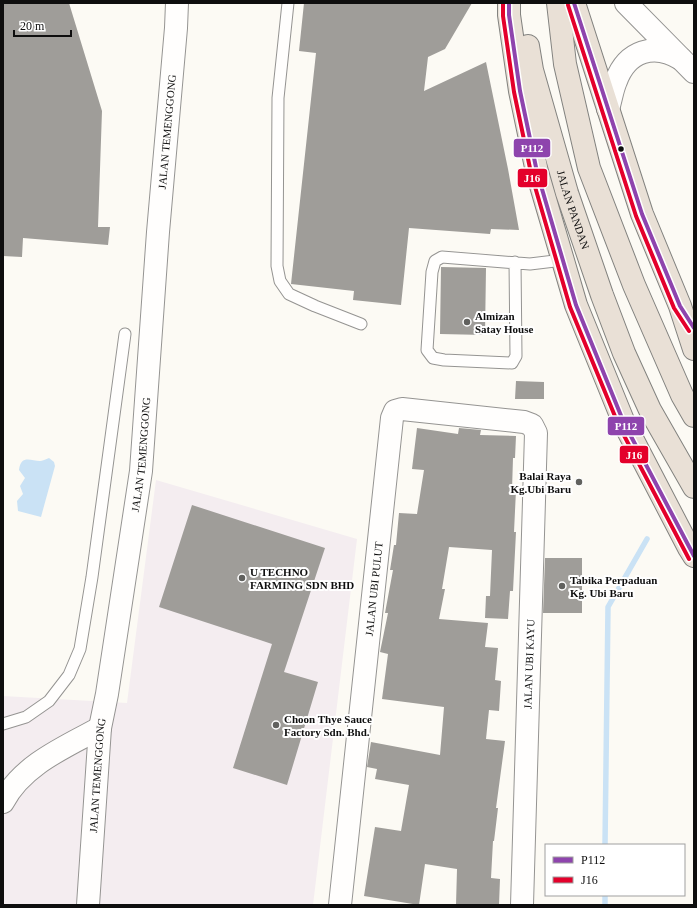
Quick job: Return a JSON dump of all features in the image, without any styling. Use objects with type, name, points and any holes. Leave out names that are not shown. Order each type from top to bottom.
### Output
[{"type":"highway","points":[[509,3],[509,15],[522,98],[537,172],[576,305],[624,423],[694,556]]},
{"type":"highway","name":"JALAN PANDAN","points":[[520,3],[532,70],[567,193],[602,295],[624,353],[650,410],[694,487]]},
{"type":"highway","points":[[558,3],[565,64],[590,168],[634,285],[682,395],[694,416]]},
{"type":"highway","points":[[574,3],[642,214],[680,306],[694,349]]},
{"type":"highway","points":[[680,306],[694,328]]},
{"type":"street","name":"JALAN TEMENGGONG","points":[[88,905],[100,728],[108,694],[141,471],[158,232],[177,3]]},
{"type":"street","points":[[626,3],[688,66]]},
{"type":"street","points":[[608,108],[620,73],[638,54],[646,50],[656,50],[673,54],[688,66]]},
{"type":"street","name":"JALAN UBI PULUT","points":[[340,905],[392,418],[395,411],[402,409],[524,422],[532,425]]},
{"type":"street","name":"JALAN UBI KAYU","points":[[522,905],[536,433],[532,425]]},
{"type":"street","points":[[3,802],[24,774],[46,758],[100,728]]},
{"type":"lane","points":[[288,3],[278,98],[277,266],[280,281],[289,294],[361,324]]},
{"type":"lane","points":[[515,262],[516,356],[512,364],[433,358],[427,350],[432,272],[435,261],[442,257],[515,262],[530,264],[562,260]]},
{"type":"lane","points":[[3,724],[26,717],[49,701],[69,675],[80,649],[92,577],[125,334]]},
{"type":"shaded area","points":[[156,480],[357,539],[313,905],[3,905],[3,696],[127,703]]},
{"type":"water","points":[[49,458],[54,462],[55,466],[41,517],[18,511],[17,501],[23,494],[20,486],[25,478],[19,470],[20,465],[24,460],[41,461]]},
{"type":"building","points":[[3,3],[69,3],[102,111],[98,227],[110,227],[108,245],[23,238],[22,257],[3,256]]},
{"type":"building","points":[[304,3],[472,3],[445,49],[428,57],[424,91],[486,62],[519,230],[491,229],[490,234],[409,228],[401,305],[353,300],[354,291],[291,284],[316,53],[299,51]]},
{"type":"building","points":[[441,267],[486,268],[485,335],[440,334]]},
{"type":"building","points":[[516,381],[544,382],[544,399],[515,399]]},
{"type":"building","points":[[417,428],[458,434],[459,428],[481,430],[480,435],[516,436],[515,458],[513,458],[512,490],[516,490],[514,532],[516,532],[513,591],[510,591],[508,619],[485,618],[486,596],[490,596],[492,550],[449,547],[442,589],[445,589],[439,619],[488,623],[485,647],[498,648],[495,680],[501,681],[499,711],[489,710],[486,739],[505,741],[496,808],[498,808],[493,841],[491,878],[500,879],[499,905],[456,905],[457,869],[425,864],[419,905],[364,896],[375,827],[401,831],[409,785],[375,779],[377,769],[367,767],[371,742],[440,755],[444,707],[382,699],[388,654],[380,652],[388,613],[385,613],[393,570],[390,570],[394,545],[396,545],[399,513],[417,514],[424,470],[412,469]]},
{"type":"building","name":"U TECHNO FARMING SDN BHD","points":[[192,505],[325,548],[284,672],[318,682],[287,785],[233,768],[272,644],[159,607]]},
{"type":"building","name":"Tabika Perpaduan Kg. Ubi Baru","points":[[545,558],[582,558],[582,613],[543,613]]},
{"type":"waterway","points":[[605,844],[608,607],[647,539]]},
{"type":"waterway","points":[[605,896],[605,905]]},
{"type":"transit line","name":"J16","points":[[503,3],[503,16],[514,92],[531,173],[570,307],[619,426],[689,559]]},
{"type":"transit line","name":"P112","points":[[509,3],[509,15],[520,91],[537,172],[576,305],[624,423],[694,556]]},
{"type":"transit line","name":"P112","points":[[574,3],[642,214],[680,306],[694,328]]},
{"type":"transit line","name":"J16","points":[[568,5],[636,216],[674,308],[689,331]]},
{"type":"place","name":"Almizan Satay House","points":[[467,322]]},
{"type":"place","name":"Balai Raya Kg.Ubi Baru","points":[[579,482]]},
{"type":"place","name":"U TECHNO FARMING SDN BHD","points":[[242,578]]},
{"type":"place","name":"Tabika Perpaduan Kg. Ubi Baru","points":[[562,586]]},
{"type":"place","name":"Choon Thye Sauce Factory Sdn. Bhd.","points":[[276,725]]}]
